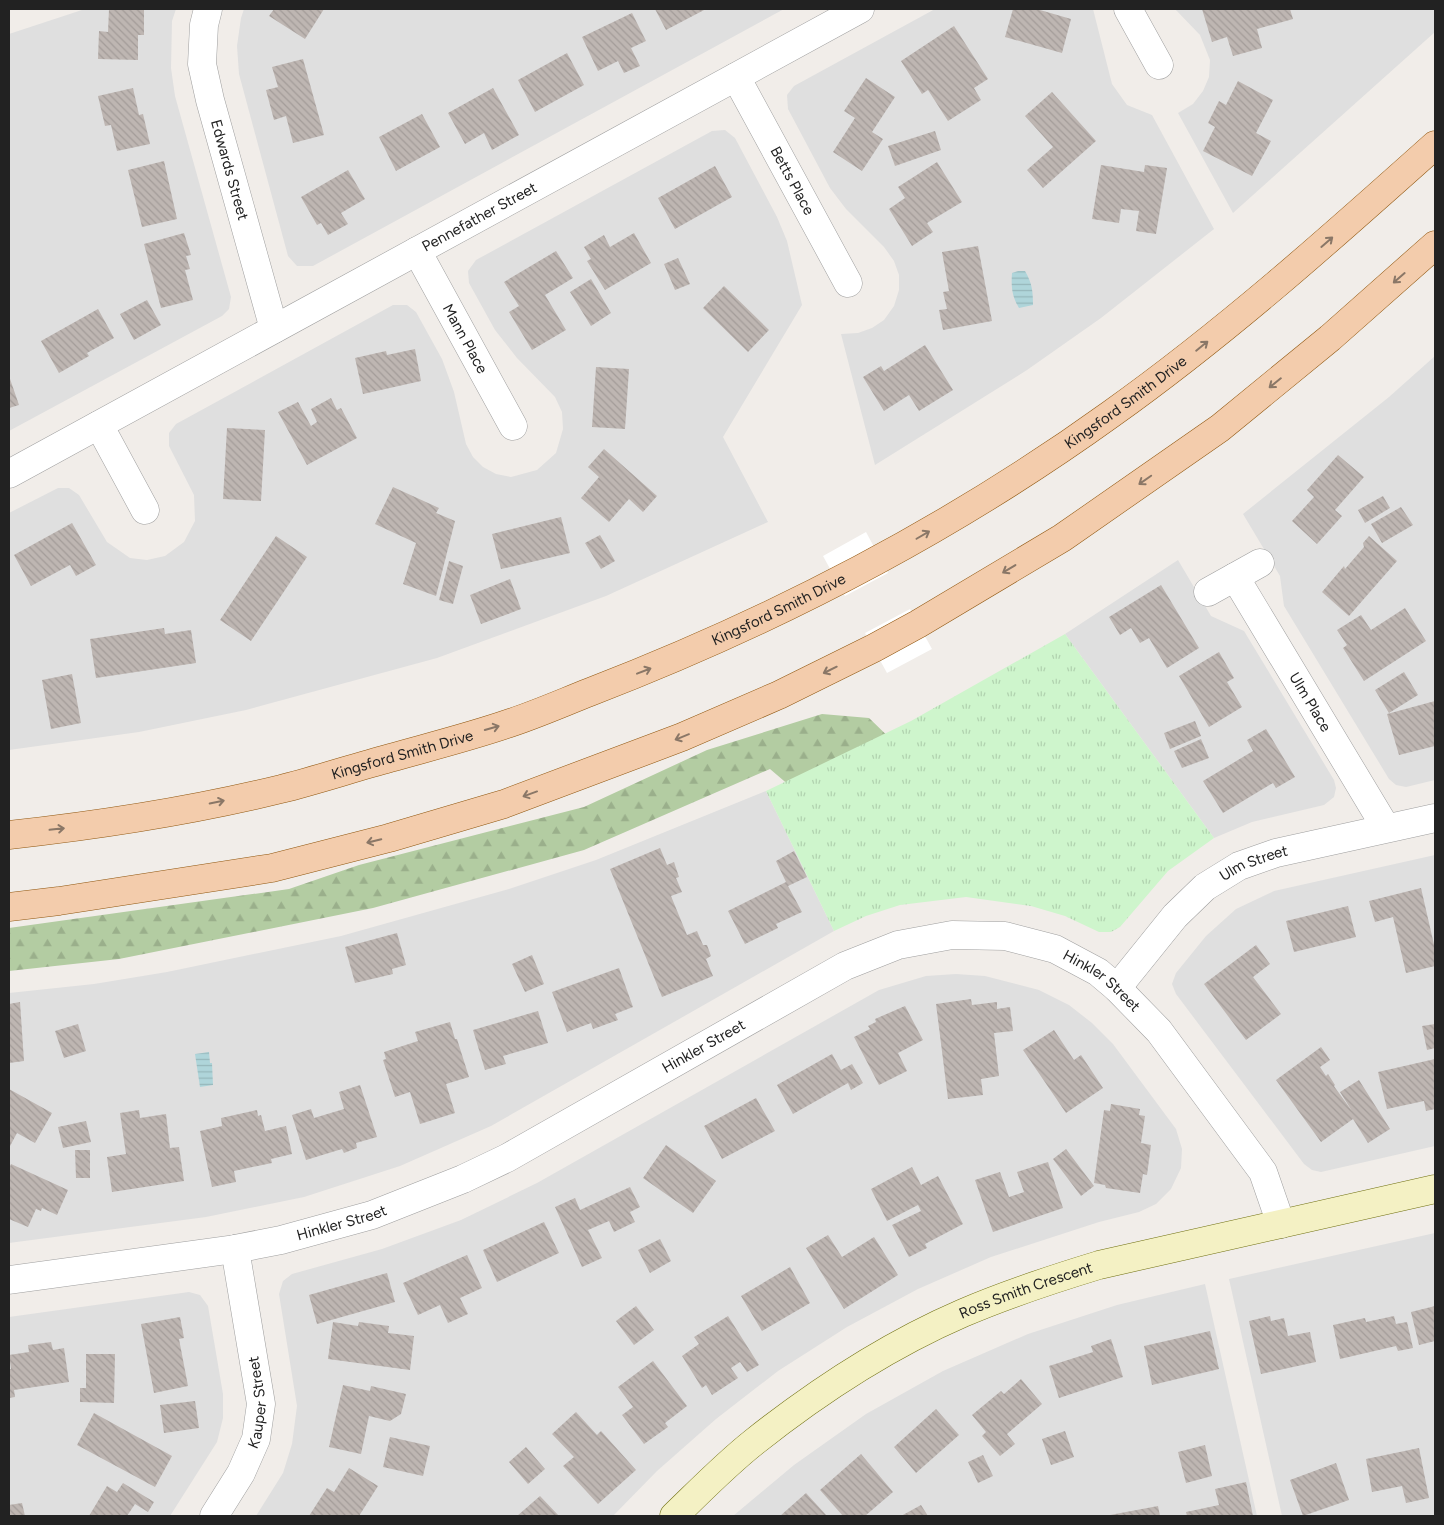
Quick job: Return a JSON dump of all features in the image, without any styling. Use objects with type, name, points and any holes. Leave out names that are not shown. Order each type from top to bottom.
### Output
[{"type":"main road","name":"Kingsford Smith Drive","points":[[9,835],[91,826],[186,809],[280,789],[505,725],[657,666],[747,626],[838,582],[881,560],[1029,470],[1109,416],[1186,359],[1262,298],[1435,145]]},
{"type":"main road","points":[[9,907],[272,868],[389,838],[504,804],[682,737],[779,695],[918,624],[1062,538],[1220,428],[1330,338],[1435,245]]},
{"type":"street","name":"Edwards Street","points":[[208,9],[204,25],[202,64],[210,100],[274,329]]},
{"type":"street","name":"Pennefather Street","points":[[9,474],[860,9]]},
{"type":"street","points":[[1128,9],[1159,65]]},
{"type":"street","name":"Betts Place","points":[[736,77],[848,284]]},
{"type":"street","name":"Mann Place","points":[[417,250],[513,426]]},
{"type":"street","points":[[99,425],[145,510]]},
{"type":"street","points":[[1208,592],[1260,563]]},
{"type":"street","name":"Ulm Place","points":[[1235,577],[1386,828]]},
{"type":"street","name":"Ulm Street","points":[[1117,988],[1175,916],[1204,887],[1239,866],[1276,853],[1435,818]]},
{"type":"street","name":"Hinkler Street","points":[[9,1280],[234,1249],[281,1240],[372,1214],[463,1179],[516,1153],[845,966],[898,945],[952,935],[1005,936],[1055,949],[1098,972],[1117,988],[1159,1031],[1264,1172],[1281,1224]]},
{"type":"street","name":"Ross Smith Crescent","points":[[674,1516],[716,1474],[754,1442],[834,1384],[928,1330],[963,1313],[1053,1279],[1098,1266],[1435,1189]]},
{"type":"street","name":"Kauper Street","points":[[214,1516],[241,1473],[256,1439],[261,1404],[234,1249]]},
{"type":"shaded area","points":[[85,9],[176,9],[172,21],[171,68],[175,96],[231,297],[229,309],[222,316],[9,431],[9,34]]},
{"type":"shaded area","points":[[244,9],[784,9],[313,266],[297,266],[288,256],[239,74],[237,46]]},
{"type":"shaded area","points":[[935,9],[1093,9],[1112,84],[1127,105],[1152,115],[1214,229],[1101,318],[1027,370],[875,465],[841,334],[858,333],[872,328],[884,320],[894,306],[899,290],[899,275],[894,261],[884,247],[846,209],[830,188],[788,109],[787,95],[794,86]]},
{"type":"shaded area","points":[[1175,9],[1435,9],[1435,32],[1233,213],[1178,113],[1193,104],[1203,91],[1209,77],[1210,60],[1200,35]]},
{"type":"shaded area","points":[[725,130],[735,138],[777,217],[787,241],[802,305],[723,437],[768,522],[606,596],[437,658],[246,710],[139,732],[9,750],[9,513],[58,488],[69,488],[79,495],[107,542],[130,558],[147,560],[165,556],[184,542],[195,521],[194,495],[169,446],[169,433],[176,424],[393,305],[407,305],[416,312],[442,359],[454,392],[466,444],[473,457],[483,467],[496,474],[511,477],[537,470],[556,453],[563,429],[562,412],[555,397],[517,358],[495,330],[469,283],[468,271],[476,260],[712,131]]},
{"type":"shaded area","points":[[1435,356],[1435,780],[1406,787],[1396,785],[1389,779],[1284,606],[1280,576],[1243,514],[1389,397]]},
{"type":"shaded area","points":[[1178,560],[1211,616],[1244,631],[1334,780],[1336,788],[1334,797],[1324,805],[1252,822],[1214,838],[1065,634]]},
{"type":"shaded area","points":[[766,791],[834,931],[491,1126],[400,1166],[304,1197],[206,1217],[9,1243],[9,993],[94,984],[167,972],[341,936],[509,889],[596,860]]},
{"type":"shaded area","points":[[1435,855],[1435,1146],[1321,1172],[1312,1170],[1304,1164],[1176,994],[1172,984],[1176,973],[1206,936],[1236,909],[1274,891]]},
{"type":"shaded area","points":[[956,974],[985,976],[1039,990],[1069,1005],[1092,1023],[1113,1044],[1176,1129],[1182,1149],[1181,1168],[1171,1189],[1156,1204],[1139,1212],[1099,1222],[991,1257],[918,1289],[847,1327],[778,1371],[716,1419],[657,1471],[613,1516],[256,1516],[283,1473],[292,1444],[297,1406],[279,1294],[283,1281],[292,1274],[382,1249],[461,1220],[537,1183],[879,990],[926,976]]},
{"type":"shaded area","points":[[1435,1233],[1435,1516],[1282,1516],[1229,1279]]},
{"type":"shaded area","points":[[1205,1284],[1257,1516],[733,1516],[794,1465],[866,1414],[943,1371],[1028,1334],[1117,1305]]},
{"type":"shaded area","points":[[189,1292],[200,1295],[208,1306],[223,1394],[223,1418],[217,1442],[170,1516],[9,1516],[9,1317]]},
{"type":"green space","points":[[1065,634],[1214,838],[1168,871],[1120,927],[1111,932],[1099,932],[1065,916],[1031,906],[966,897],[900,905],[866,916],[834,931],[766,791],[911,721]]},
{"type":"green space","points":[[822,714],[869,718],[900,748],[804,798],[770,769],[584,850],[373,908],[119,959],[9,971],[9,928],[289,889],[359,865],[584,807],[707,750]]},
{"type":"water","points":[[1025,271],[1029,279],[1033,305],[1019,308],[1017,304],[1012,291],[1012,273]]},
{"type":"water","points":[[209,1052],[210,1063],[212,1063],[213,1085],[200,1087],[195,1054]]},
{"type":"pier","points":[[866,532],[888,573],[845,596],[823,556]]},
{"type":"pier","points":[[910,609],[932,649],[887,673],[865,633]]},
{"type":"building","points":[[109,9],[144,9],[144,35],[138,35],[138,60],[98,59],[99,31],[108,32]]},
{"type":"building","points":[[274,9],[324,9],[305,39],[269,16]]},
{"type":"building","points":[[655,9],[706,9],[666,30]]},
{"type":"building","points":[[1013,9],[1041,9],[1071,19],[1062,53],[1005,37]]},
{"type":"building","points":[[1202,9],[1290,9],[1293,19],[1257,29],[1262,48],[1233,56],[1227,37],[1212,42]]},
{"type":"building","points":[[632,13],[646,41],[631,48],[640,66],[624,73],[618,61],[598,71],[582,37]]},
{"type":"building","points":[[954,26],[988,79],[974,88],[981,100],[948,121],[928,90],[922,94],[901,61]]},
{"type":"building","points":[[567,53],[584,85],[535,112],[518,80]]},
{"type":"building","points":[[303,59],[324,135],[293,143],[286,116],[274,120],[266,90],[278,87],[272,67]]},
{"type":"building","points":[[866,78],[895,97],[872,132],[883,139],[862,171],[833,152],[855,118],[844,111]]},
{"type":"building","points":[[1238,81],[1273,100],[1256,133],[1271,141],[1252,176],[1203,151],[1215,127],[1208,123],[1219,101],[1226,105]]},
{"type":"building","points":[[133,88],[139,115],[143,114],[150,144],[117,151],[111,125],[105,126],[98,96]]},
{"type":"building","points":[[493,88],[519,135],[492,150],[484,133],[465,144],[448,113]]},
{"type":"building","points":[[1052,92],[1096,141],[1043,188],[1027,170],[1053,147],[1025,116]]},
{"type":"building","points":[[422,114],[440,147],[396,171],[379,137]]},
{"type":"building","points":[[935,131],[941,150],[895,166],[888,146]]},
{"type":"building","points":[[164,161],[177,219],[142,227],[128,170]]},
{"type":"building","points":[[937,162],[962,202],[927,223],[933,232],[912,246],[889,209],[905,198],[898,187]]},
{"type":"building","points":[[1101,165],[1144,172],[1145,165],[1167,168],[1156,234],[1136,231],[1139,211],[1121,209],[1119,223],[1092,219]]},
{"type":"building","points":[[715,166],[732,197],[675,229],[658,198]]},
{"type":"building","points":[[348,170],[365,199],[341,213],[348,224],[328,235],[321,223],[317,225],[301,197]]},
{"type":"building","points":[[184,233],[191,255],[186,256],[190,269],[185,270],[193,300],[161,308],[144,244]]},
{"type":"building","points":[[634,233],[651,263],[605,290],[587,261],[591,259],[584,247],[604,235],[610,247]]},
{"type":"building","points":[[978,246],[992,321],[943,330],[939,310],[947,309],[943,292],[949,291],[942,252]]},
{"type":"building","points":[[556,251],[573,278],[545,295],[566,330],[532,350],[509,312],[519,306],[504,282]]},
{"type":"building","points":[[678,258],[690,284],[675,290],[664,264]]},
{"type":"building","points":[[591,279],[611,313],[591,326],[570,292]]},
{"type":"building","points":[[724,286],[769,330],[748,352],[703,308]]},
{"type":"building","points":[[147,300],[161,325],[134,340],[120,314]]},
{"type":"building","points":[[98,309],[114,338],[87,353],[89,356],[59,373],[41,341]]},
{"type":"building","points":[[925,345],[953,390],[919,411],[909,395],[884,411],[863,377],[881,366],[884,371]]},
{"type":"building","points":[[415,349],[421,381],[363,394],[355,358],[386,351],[387,355]]},
{"type":"building","points":[[596,367],[629,369],[625,429],[592,427]]},
{"type":"building","points":[[9,376],[19,405],[9,408]]},
{"type":"building","points":[[331,398],[337,410],[341,408],[357,438],[307,465],[278,412],[298,402],[311,426],[317,422],[311,409]]},
{"type":"building","points":[[227,428],[265,430],[261,501],[223,499]]},
{"type":"building","points":[[604,449],[657,496],[643,512],[629,499],[609,522],[581,498],[599,477],[588,467]]},
{"type":"building","points":[[1338,455],[1364,477],[1335,510],[1342,516],[1317,544],[1292,521],[1314,497],[1307,490]]},
{"type":"building","points":[[393,487],[439,508],[436,513],[455,521],[436,596],[403,584],[416,543],[375,524]]},
{"type":"building","points":[[1383,496],[1390,508],[1365,523],[1358,510]]},
{"type":"building","points":[[1401,507],[1413,525],[1382,543],[1371,524]]},
{"type":"building","points":[[561,517],[570,553],[501,569],[492,534]]},
{"type":"building","points":[[72,523],[96,565],[76,576],[70,565],[31,586],[14,555]]},
{"type":"building","points":[[600,535],[615,561],[601,569],[585,543]]},
{"type":"building","points":[[276,536],[307,557],[251,641],[220,620]]},
{"type":"building","points":[[1369,536],[1397,561],[1349,616],[1322,592],[1344,566],[1345,569],[1364,547],[1363,543]]},
{"type":"building","points":[[449,561],[463,566],[453,604],[439,600]]},
{"type":"building","points":[[510,579],[521,609],[481,624],[470,595]]},
{"type":"building","points":[[1161,585],[1199,648],[1167,668],[1149,638],[1140,643],[1131,628],[1120,635],[1109,617]]},
{"type":"building","points":[[1405,608],[1426,641],[1364,681],[1343,648],[1347,645],[1337,630],[1361,615],[1371,630]]},
{"type":"building","points":[[164,628],[165,634],[191,630],[196,663],[96,678],[90,639]]},
{"type":"building","points":[[1219,652],[1234,678],[1227,682],[1242,707],[1209,727],[1179,676]]},
{"type":"building","points":[[1404,672],[1418,695],[1389,713],[1375,690]]},
{"type":"building","points":[[72,674],[81,723],[51,729],[42,680]]},
{"type":"building","points":[[1435,701],[1435,746],[1399,755],[1387,714]]},
{"type":"building","points":[[1195,721],[1201,736],[1170,749],[1164,733]]},
{"type":"building","points":[[1266,729],[1295,777],[1276,788],[1273,783],[1223,813],[1203,781],[1253,751],[1247,740]]},
{"type":"building","points":[[1201,739],[1209,758],[1182,768],[1174,751]]},
{"type":"building","points":[[660,848],[667,865],[674,862],[679,877],[676,878],[682,892],[671,896],[687,935],[697,931],[703,945],[707,945],[711,956],[706,959],[713,976],[662,997],[610,869]]},
{"type":"building","points":[[794,851],[807,877],[788,886],[802,912],[776,924],[778,928],[745,944],[728,911],[786,882],[776,861]]},
{"type":"building","points":[[1421,888],[1435,949],[1435,966],[1406,973],[1393,917],[1375,922],[1369,901]]},
{"type":"building","points":[[1348,906],[1356,937],[1294,952],[1286,921]]},
{"type":"building","points":[[397,933],[406,965],[392,969],[393,974],[355,983],[345,947]]},
{"type":"building","points":[[1256,945],[1270,964],[1253,977],[1281,1014],[1246,1040],[1204,984]]},
{"type":"building","points":[[532,955],[544,984],[525,992],[512,964]]},
{"type":"building","points":[[619,968],[633,1007],[615,1014],[618,1020],[593,1029],[591,1023],[567,1032],[552,992]]},
{"type":"building","points":[[971,999],[972,1005],[997,1002],[997,1009],[1010,1007],[1013,1031],[994,1033],[999,1076],[981,1079],[983,1095],[948,1099],[936,1004]]},
{"type":"building","points":[[20,1002],[24,1061],[9,1063],[9,1004]]},
{"type":"building","points":[[905,1006],[923,1040],[898,1053],[907,1071],[879,1085],[854,1037],[870,1029],[868,1026],[876,1022],[875,1019]]},
{"type":"building","points":[[538,1011],[548,1043],[503,1056],[506,1064],[485,1070],[473,1030]]},
{"type":"building","points":[[450,1022],[469,1077],[446,1084],[455,1113],[420,1124],[410,1092],[395,1097],[383,1060],[386,1059],[384,1052],[418,1041],[415,1032]]},
{"type":"building","points":[[78,1024],[86,1051],[64,1058],[55,1031]]},
{"type":"building","points":[[1435,1024],[1435,1048],[1427,1050],[1422,1026]]},
{"type":"building","points":[[1054,1030],[1074,1060],[1081,1055],[1103,1088],[1066,1113],[1023,1050]]},
{"type":"building","points":[[1321,1047],[1330,1060],[1320,1067],[1326,1076],[1328,1074],[1352,1111],[1340,1092],[1359,1080],[1390,1129],[1368,1143],[1353,1119],[1321,1142],[1276,1080]]},
{"type":"building","points":[[832,1054],[841,1070],[852,1064],[863,1083],[851,1090],[848,1083],[793,1114],[777,1085]]},
{"type":"building","points":[[1435,1059],[1435,1109],[1426,1111],[1424,1101],[1387,1109],[1378,1072]]},
{"type":"building","points":[[360,1085],[377,1137],[356,1143],[357,1148],[344,1153],[342,1149],[306,1160],[292,1115],[311,1109],[314,1118],[344,1109],[339,1092]]},
{"type":"building","points":[[9,1089],[52,1113],[35,1143],[17,1133],[9,1148]]},
{"type":"building","points":[[756,1098],[775,1131],[722,1159],[704,1126]]},
{"type":"building","points":[[1111,1104],[1140,1109],[1139,1115],[1145,1116],[1141,1143],[1151,1145],[1147,1175],[1143,1174],[1140,1193],[1106,1188],[1105,1185],[1094,1183],[1104,1110],[1110,1111]]},
{"type":"building","points":[[139,1110],[140,1118],[166,1114],[170,1148],[179,1147],[184,1181],[112,1192],[107,1157],[126,1154],[120,1113]]},
{"type":"building","points":[[257,1110],[258,1116],[261,1115],[265,1131],[286,1126],[292,1154],[271,1159],[272,1163],[234,1171],[236,1182],[212,1187],[200,1131],[222,1126],[221,1118]]},
{"type":"building","points":[[86,1121],[91,1142],[63,1148],[58,1127]]},
{"type":"building","points":[[666,1145],[716,1181],[693,1213],[643,1178]]},
{"type":"building","points":[[1066,1149],[1094,1186],[1081,1196],[1053,1159]]},
{"type":"building","points":[[75,1150],[90,1150],[90,1178],[76,1178]]},
{"type":"building","points":[[1048,1162],[1063,1208],[993,1232],[975,1180],[1000,1172],[1009,1197],[1024,1192],[1017,1172]]},
{"type":"building","points":[[11,1164],[68,1190],[57,1215],[42,1208],[41,1211],[36,1209],[28,1227],[9,1219],[9,1169]]},
{"type":"building","points":[[912,1167],[921,1185],[938,1176],[963,1224],[925,1244],[927,1248],[909,1257],[892,1225],[921,1211],[918,1205],[887,1221],[871,1189]]},
{"type":"building","points":[[630,1187],[640,1207],[630,1212],[635,1222],[614,1232],[609,1221],[588,1230],[602,1258],[582,1267],[555,1207],[575,1198],[580,1210]]},
{"type":"building","points":[[544,1222],[559,1253],[497,1282],[483,1250]]},
{"type":"building","points":[[828,1235],[842,1257],[874,1237],[898,1275],[844,1309],[806,1248]]},
{"type":"building","points":[[660,1239],[671,1261],[650,1273],[638,1250]]},
{"type":"building","points":[[467,1255],[482,1288],[460,1298],[468,1314],[448,1323],[440,1305],[418,1315],[403,1283]]},
{"type":"building","points":[[790,1267],[810,1303],[762,1331],[741,1296]]},
{"type":"building","points":[[387,1273],[395,1302],[317,1324],[309,1295]]},
{"type":"building","points":[[636,1306],[654,1330],[634,1345],[616,1321]]},
{"type":"building","points":[[1435,1306],[1435,1341],[1419,1345],[1411,1312]]},
{"type":"building","points":[[728,1316],[759,1365],[747,1372],[740,1362],[731,1368],[738,1378],[712,1395],[706,1385],[702,1388],[682,1356],[699,1344],[694,1337]]},
{"type":"building","points":[[1270,1316],[1271,1321],[1284,1318],[1288,1336],[1310,1332],[1316,1362],[1261,1374],[1249,1321]]},
{"type":"building","points":[[1394,1316],[1396,1324],[1407,1322],[1413,1348],[1398,1351],[1396,1346],[1340,1359],[1333,1325],[1365,1318],[1366,1322]]},
{"type":"building","points":[[180,1317],[184,1338],[179,1339],[188,1386],[154,1393],[141,1324]]},
{"type":"building","points":[[333,1322],[358,1326],[359,1322],[389,1326],[388,1333],[414,1336],[410,1370],[328,1359]]},
{"type":"building","points":[[1210,1331],[1219,1369],[1152,1385],[1144,1346]]},
{"type":"building","points":[[1111,1339],[1123,1377],[1059,1398],[1049,1366],[1093,1352],[1091,1346]]},
{"type":"building","points":[[51,1342],[53,1350],[64,1348],[69,1382],[14,1390],[15,1397],[9,1398],[9,1369],[11,1369],[9,1355],[29,1352],[28,1345]]},
{"type":"building","points":[[86,1354],[115,1354],[114,1403],[80,1402],[80,1388],[86,1388]]},
{"type":"building","points":[[653,1361],[687,1406],[665,1423],[668,1427],[644,1444],[622,1415],[633,1407],[618,1387]]},
{"type":"building","points":[[1021,1379],[1042,1404],[1007,1434],[1015,1444],[1000,1456],[982,1436],[986,1432],[972,1415],[1001,1391],[1004,1394]]},
{"type":"building","points":[[343,1385],[370,1391],[371,1386],[406,1394],[401,1414],[390,1421],[369,1416],[361,1454],[329,1447]]},
{"type":"building","points":[[195,1401],[199,1428],[164,1433],[160,1405]]},
{"type":"building","points":[[936,1409],[959,1435],[916,1473],[894,1447]]},
{"type":"building","points":[[576,1412],[597,1435],[601,1431],[636,1470],[598,1504],[563,1466],[574,1457],[552,1434]]},
{"type":"building","points":[[94,1413],[172,1456],[155,1487],[77,1445]]},
{"type":"building","points":[[1065,1431],[1074,1457],[1051,1465],[1042,1439]]},
{"type":"building","points":[[390,1437],[430,1446],[423,1476],[383,1467]]},
{"type":"building","points":[[1205,1445],[1212,1476],[1186,1483],[1178,1452]]},
{"type":"building","points":[[526,1447],[545,1469],[528,1484],[509,1462]]},
{"type":"building","points":[[1419,1448],[1429,1498],[1406,1503],[1402,1486],[1372,1492],[1366,1459]]},
{"type":"building","points":[[861,1454],[893,1492],[865,1516],[843,1516],[820,1490]]},
{"type":"building","points":[[983,1455],[993,1476],[978,1483],[968,1462]]},
{"type":"building","points":[[1336,1463],[1349,1500],[1303,1516],[1290,1480]]},
{"type":"building","points":[[349,1468],[378,1486],[359,1516],[309,1516],[327,1488],[334,1492]]},
{"type":"building","points":[[1246,1482],[1253,1516],[1187,1516],[1186,1512],[1219,1505],[1215,1489]]},
{"type":"building","points":[[123,1483],[154,1502],[148,1512],[135,1504],[127,1516],[89,1516],[107,1486],[117,1492]]},
{"type":"building","points":[[806,1493],[827,1516],[780,1516]]},
{"type":"building","points":[[540,1496],[559,1516],[517,1516]]},
{"type":"building","points":[[22,1503],[25,1516],[9,1516],[9,1505]]},
{"type":"building","points":[[921,1505],[928,1516],[901,1516]]},
{"type":"building","points":[[1158,1506],[1160,1516],[1110,1515]]}]
